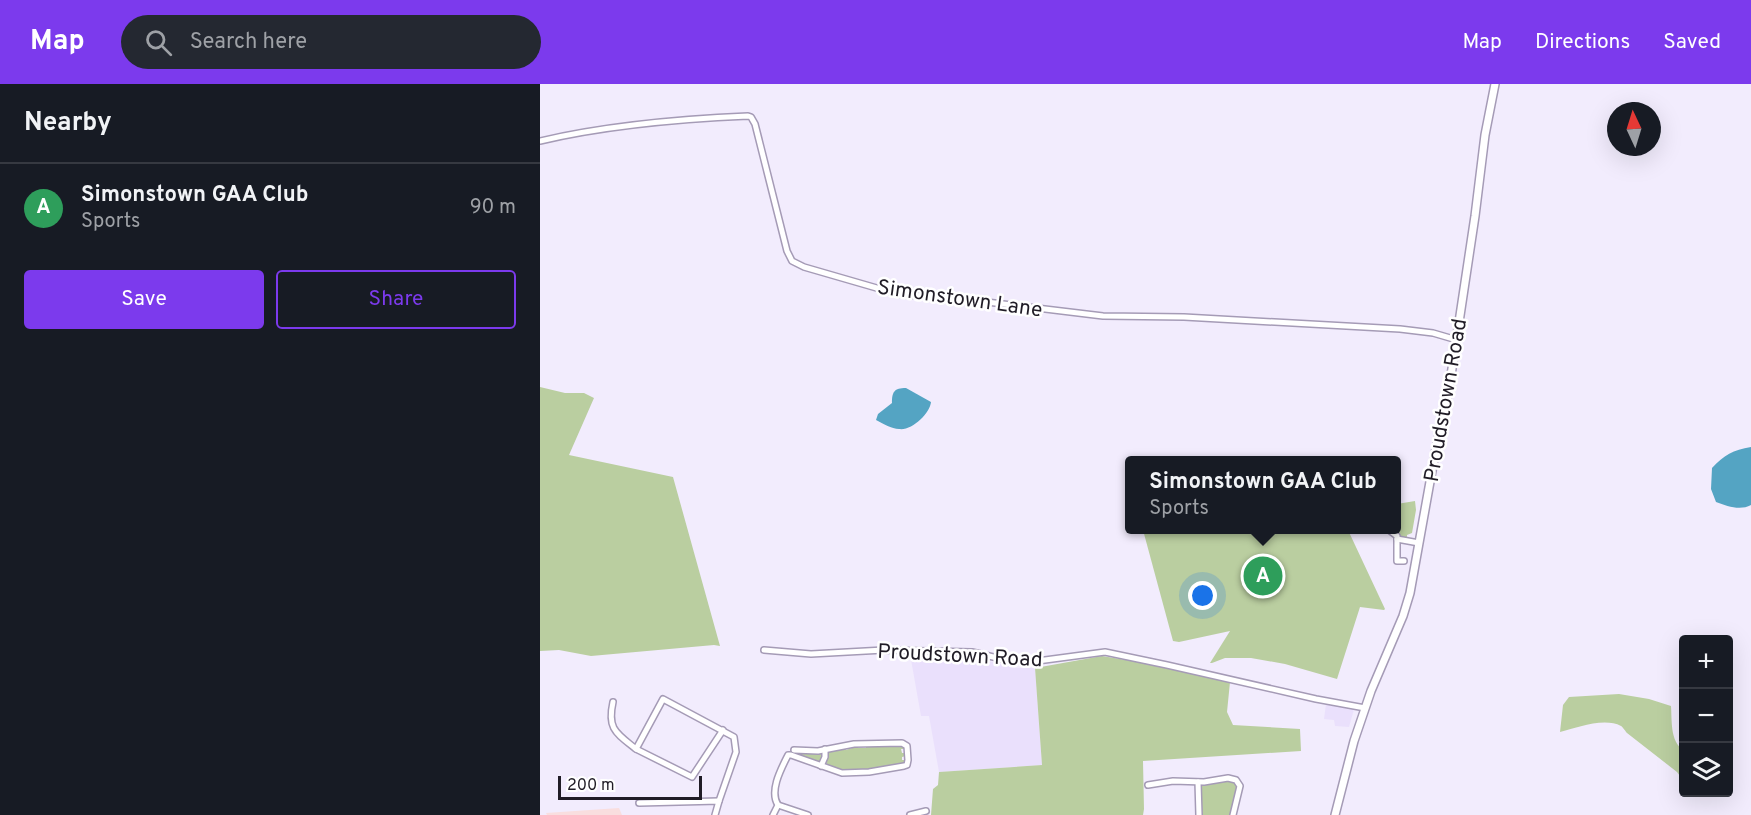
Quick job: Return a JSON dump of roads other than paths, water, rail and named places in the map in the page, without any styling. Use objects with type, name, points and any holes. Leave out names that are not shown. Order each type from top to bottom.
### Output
[{"type":"main road","name":"Proudstown Road","points":[[1335,815],[1365,708],[1403,616],[1410,593],[1435,454],[1444,418],[1476,216],[1485,135],[1495,84]]},
{"type":"street","name":"Simonstown Lane","points":[[540,141],[632,125],[678,120],[752,117],[787,251],[792,261],[804,267],[904,295],[945,297],[1103,316],[1184,317],[1400,329],[1432,333],[1457,340]]},
{"type":"street","points":[[1395,534],[1397,561],[1404,561]]},
{"type":"street","points":[[1397,539],[1419,543]]},
{"type":"street","name":"Proudstown Road","points":[[765,650],[811,654],[884,650],[972,652],[1006,660],[1030,662],[1105,652],[1365,708]]},
{"type":"street","points":[[636,749],[663,699],[734,737],[736,752],[715,815]]},
{"type":"street","points":[[613,702],[610,715],[613,728],[636,749],[692,777],[723,730]]},
{"type":"street","points":[[794,750],[825,749],[854,744],[902,743],[907,746],[908,763],[904,766],[862,773],[842,773],[791,754],[788,755],[774,790],[775,802],[808,815]]},
{"type":"street","points":[[821,766],[825,757],[825,749]]},
{"type":"street","points":[[1155,776],[1156,783]]},
{"type":"street","points":[[1148,784],[1228,778],[1236,780],[1240,789],[1233,815]]},
{"type":"street","points":[[1198,782],[1199,815]]},
{"type":"street","points":[[639,803],[718,801]]},
{"type":"street","points":[[773,815],[778,805]]},
{"type":"street","points":[[910,815],[927,812]]},
{"type":"water","points":[[906,388],[931,402],[924,416],[915,424],[904,429],[893,428],[876,420],[878,414],[892,403],[894,391]]},
{"type":"water","points":[[1751,447],[1751,505],[1738,508],[1716,502],[1711,489],[1712,468],[1729,454]]},
{"type":"place","name":"Simonstown GAA Club","points":[[1263,576]]}]
